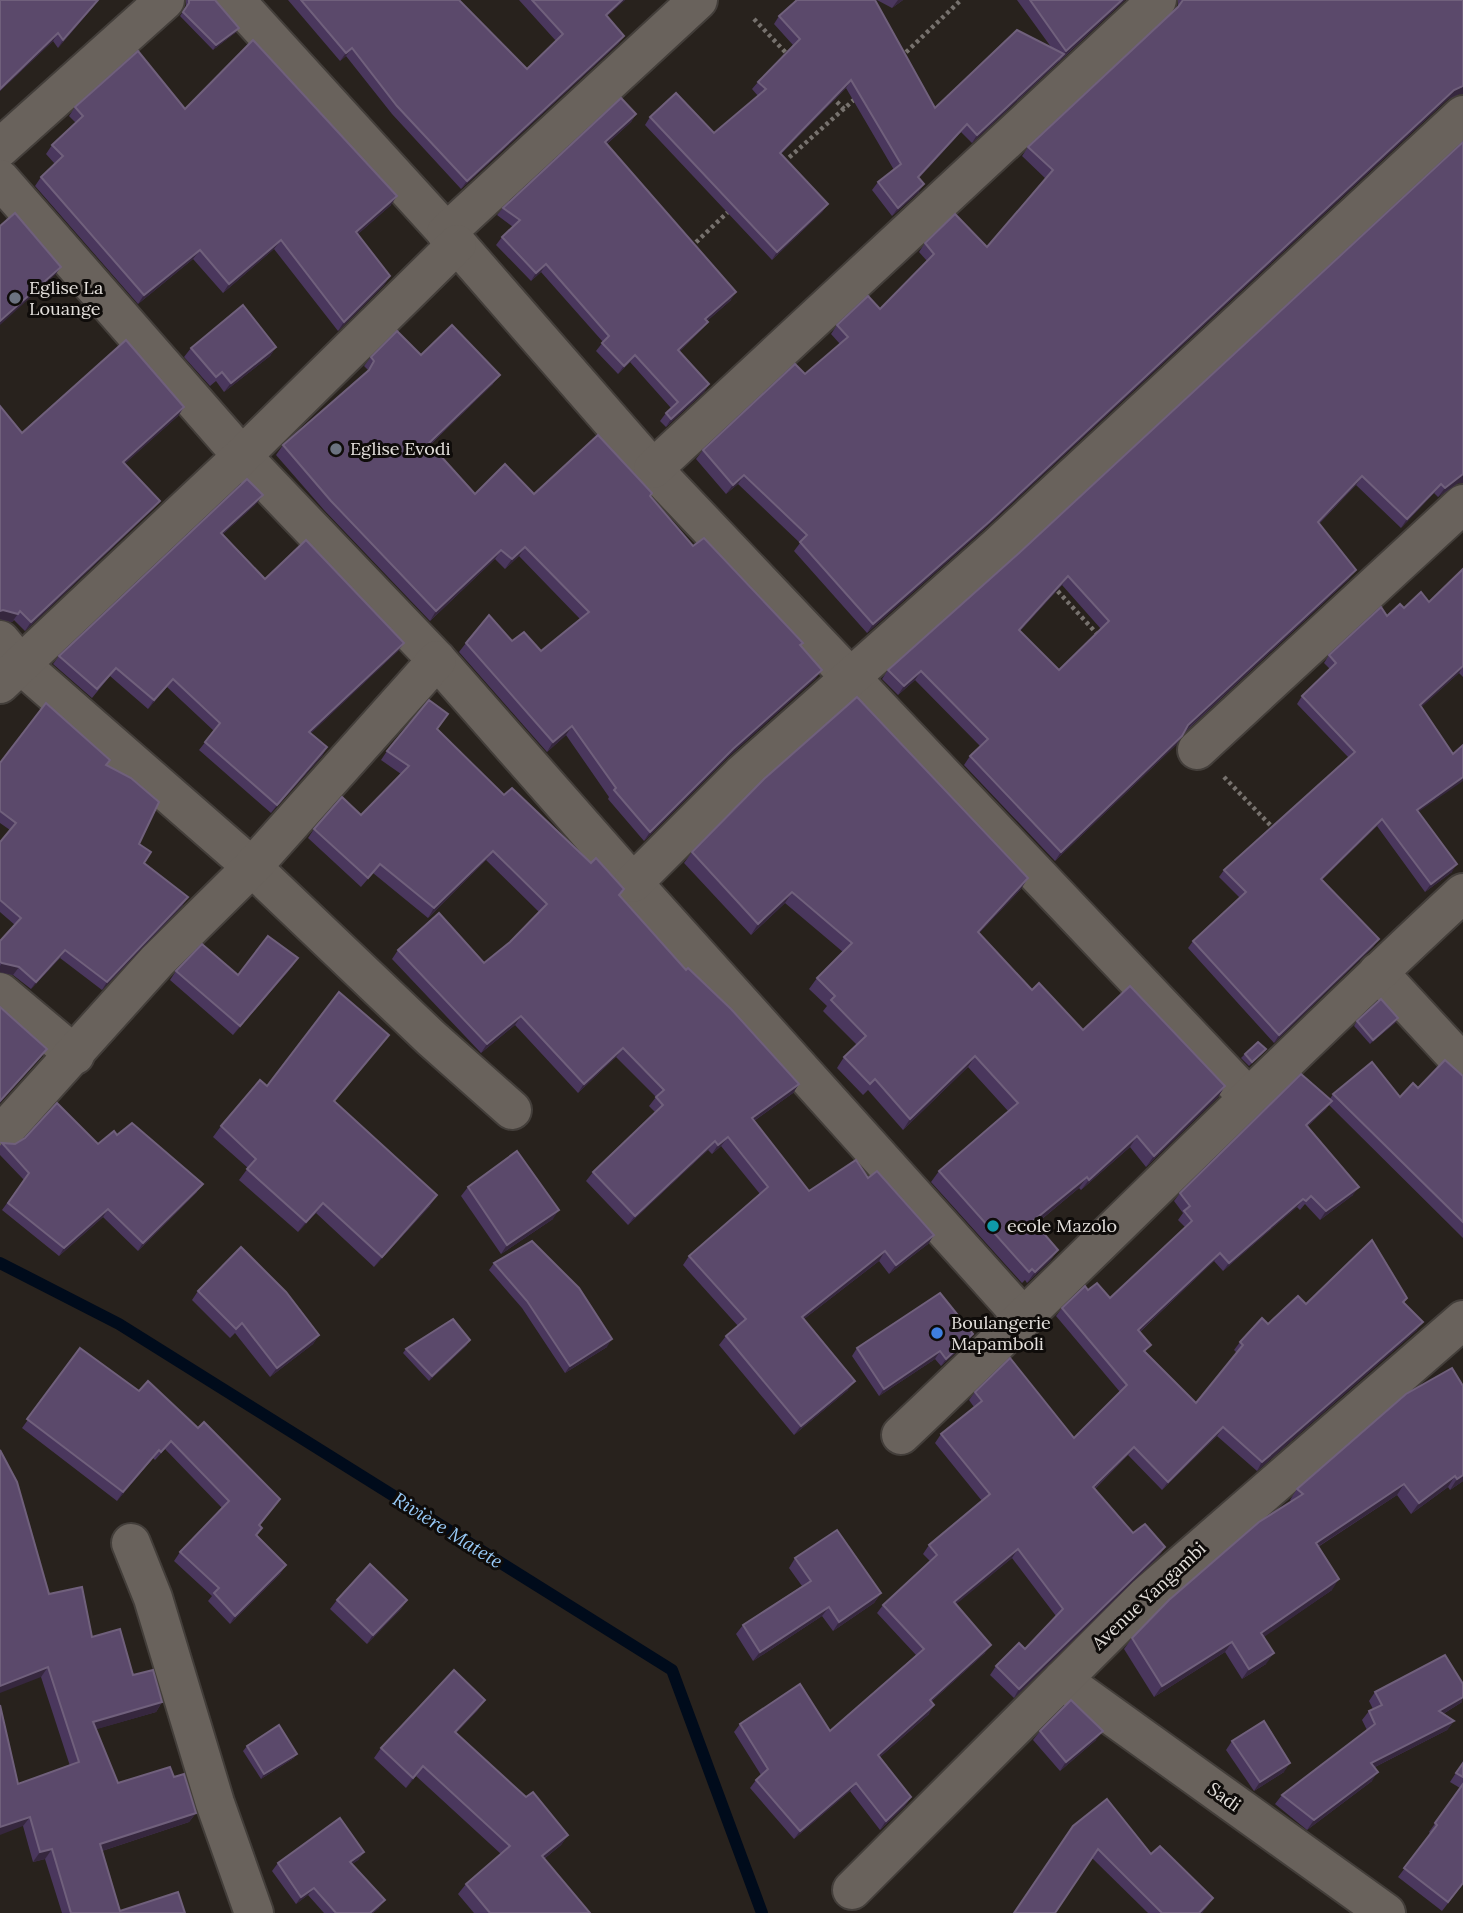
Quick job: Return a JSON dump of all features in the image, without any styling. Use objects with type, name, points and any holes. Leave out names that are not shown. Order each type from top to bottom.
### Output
[{"type":"street","points":[[0,148],[165,0]]},
{"type":"street","points":[[235,0],[452,238],[653,469],[1247,1096]]},
{"type":"street","points":[[512,1111],[252,867],[7,663],[242,456],[452,238],[698,0]]},
{"type":"street","points":[[653,469],[1157,0]]},
{"type":"street","points":[[633,883],[742,774],[851,679],[1463,115]]},
{"type":"street","points":[[0,180],[242,456],[437,660],[633,883],[1024,1318]]},
{"type":"street","points":[[1197,750],[1463,504]]},
{"type":"street","points":[[4,1131],[157,961],[252,867],[437,660]]},
{"type":"street","points":[[901,1435],[1024,1318],[1247,1096],[1463,893]]},
{"type":"street","points":[[1378,972],[1463,1064]]},
{"type":"street","points":[[0,992],[75,1055]]},
{"type":"street","name":"Avenue Yangambi","points":[[852,1889],[1147,1595],[1463,1320]]},
{"type":"street","points":[[131,1543],[153,1598],[215,1803],[254,1913]]},
{"type":"street","name":"Sadi","points":[[1062,1680],[1386,1913]]},
{"type":"path","points":[[895,62],[961,0]]},
{"type":"path","points":[[754,19],[793,60]]},
{"type":"path","points":[[778,167],[865,90]]},
{"type":"path","points":[[827,93],[844,109]]},
{"type":"path","points":[[688,250],[731,209]]},
{"type":"path","points":[[1102,639],[1112,630]]},
{"type":"building","points":[[0,0],[98,0],[63,40],[58,33],[0,89]]},
{"type":"building","points":[[189,0],[215,0],[239,28],[216,45],[183,12]]},
{"type":"building","points":[[301,0],[459,0],[527,69],[563,34],[532,0],[622,0],[606,15],[624,36],[467,181],[397,106],[352,48],[346,53]]},
{"type":"building","points":[[797,0],[875,0],[935,108],[1017,30],[1064,54],[977,135],[967,124],[918,177],[924,184],[898,208],[878,182],[901,164],[851,80],[780,153],[828,204],[777,252],[650,117],[676,93],[714,133],[766,89],[758,82],[800,39],[779,16]]},
{"type":"building","points":[[1030,0],[1122,0],[1066,51]]},
{"type":"building","points":[[1183,0],[1463,0],[1463,86],[1454,90],[989,522],[873,624],[800,542],[807,535],[744,475],[733,485],[703,450],[795,364],[805,374],[848,337],[837,325],[868,296],[880,309],[934,254],[925,243],[955,214],[987,247],[1053,170],[1028,147]]},
{"type":"building","points":[[253,40],[397,196],[356,232],[390,276],[344,322],[281,240],[229,284],[200,250],[144,295],[41,177],[63,156],[52,145],[83,116],[75,107],[138,51],[185,109]]},
{"type":"building","points":[[621,98],[636,114],[605,142],[736,292],[705,319],[708,322],[678,350],[709,384],[671,419],[666,413],[678,402],[635,355],[624,366],[602,343],[609,336],[546,264],[536,273],[502,237],[520,220],[503,208]]},
{"type":"building","points":[[1463,142],[1463,474],[1445,488],[1441,484],[1407,519],[1362,476],[1318,522],[1356,570],[1188,725],[1182,736],[1061,852],[970,756],[988,739],[921,671],[904,686],[888,670],[1018,554]],"holes":[[[1068,576],[1109,621],[1059,670],[1019,630]]]},
{"type":"building","name":"Eglise La Louange","points":[[15,213],[61,267],[0,321],[0,226]]},
{"type":"building","points":[[243,305],[276,347],[231,383],[222,372],[216,377],[191,348]]},
{"type":"building","points":[[452,325],[500,375],[429,443],[475,494],[505,464],[534,494],[598,435],[652,493],[650,496],[693,546],[704,538],[803,643],[800,645],[822,670],[733,749],[650,832],[614,790],[616,788],[572,726],[553,742],[466,643],[489,615],[512,641],[524,632],[541,651],[589,612],[525,547],[512,559],[501,550],[436,611],[331,501],[283,445],[369,370],[374,361],[371,357],[397,331],[421,355]]},
{"type":"building","points":[[126,340],[184,407],[123,462],[160,501],[31,622],[20,611],[18,614],[0,611],[0,406],[22,433]]},
{"type":"building","points":[[247,479],[263,495],[221,533],[265,579],[306,540],[404,643],[309,732],[327,747],[277,805],[205,742],[220,723],[173,679],[154,700],[116,668],[97,689],[59,656]]},
{"type":"building","points":[[1463,569],[1463,666],[1420,705],[1453,754],[1463,745],[1463,777],[1417,810],[1457,864],[1431,884],[1382,819],[1321,879],[1379,939],[1279,1035],[1193,941],[1246,892],[1224,870],[1355,752],[1302,696],[1336,663],[1329,655],[1381,607],[1387,616],[1400,604],[1404,608],[1421,592],[1429,602]]},
{"type":"building","points":[[857,697],[1028,878],[978,932],[1032,990],[1039,983],[1083,1030],[1130,986],[1225,1086],[1154,1156],[1137,1136],[1089,1180],[1087,1177],[1033,1221],[1058,1250],[1035,1272],[1032,1269],[1029,1272],[939,1171],[1018,1103],[975,1056],[910,1119],[875,1079],[870,1084],[844,1057],[866,1036],[831,1000],[835,996],[817,978],[852,943],[792,892],[758,924],[692,852],[764,779]]},
{"type":"building","points":[[429,700],[448,714],[437,729],[504,795],[512,788],[591,863],[596,858],[624,889],[619,895],[686,970],[688,968],[731,1009],[799,1084],[752,1118],[809,1191],[856,1160],[868,1178],[877,1171],[934,1235],[896,1265],[885,1251],[802,1317],[855,1381],[801,1426],[726,1336],[746,1319],[689,1256],[768,1187],[728,1137],[718,1145],[715,1141],[635,1216],[593,1172],[663,1105],[656,1097],[664,1090],[623,1048],[584,1084],[521,1016],[487,1044],[398,950],[439,913],[484,963],[510,942],[547,904],[493,851],[434,908],[380,864],[368,878],[314,829],[342,797],[361,815],[409,766],[387,751]]},
{"type":"building","points":[[46,703],[110,760],[106,765],[131,778],[159,802],[139,844],[151,852],[144,863],[188,897],[107,982],[65,950],[36,982],[19,967],[0,962],[0,941],[21,918],[0,900],[0,842],[16,823],[0,811],[0,763]]},
{"type":"building","points":[[268,936],[298,958],[240,1026],[176,971],[202,944],[238,975]]},
{"type":"building","points":[[339,992],[389,1035],[334,1101],[437,1195],[382,1257],[323,1203],[306,1222],[247,1169],[256,1159],[221,1126],[260,1080],[267,1086]]},
{"type":"building","points":[[1381,999],[1398,1018],[1373,1040],[1357,1021]]},
{"type":"building","points":[[0,1007],[47,1049],[0,1101]]},
{"type":"building","points":[[1258,1042],[1266,1049],[1252,1062],[1245,1054]]},
{"type":"building","points":[[1445,1060],[1463,1076],[1463,1222],[1333,1094],[1372,1062],[1400,1097],[1413,1083],[1418,1088]]},
{"type":"building","points":[[1301,1074],[1332,1101],[1306,1125],[1359,1187],[1326,1211],[1311,1196],[1306,1201],[1303,1199],[1229,1263],[1220,1253],[1138,1330],[1151,1345],[1144,1351],[1196,1403],[1243,1345],[1240,1342],[1262,1318],[1268,1324],[1298,1296],[1306,1304],[1372,1240],[1407,1298],[1403,1302],[1423,1322],[1262,1462],[1223,1427],[1168,1482],[1134,1447],[1093,1487],[1133,1533],[1145,1524],[1165,1547],[1019,1689],[996,1666],[1019,1643],[1025,1649],[1063,1609],[1018,1549],[954,1602],[991,1645],[930,1700],[934,1705],[878,1755],[911,1797],[886,1821],[856,1783],[800,1831],[756,1780],[768,1769],[740,1724],[800,1684],[830,1731],[924,1649],[883,1605],[937,1555],[929,1545],[990,1494],[941,1434],[982,1401],[975,1392],[1010,1358],[1074,1438],[1127,1385],[1062,1308],[1085,1286],[1088,1290],[1097,1283],[1110,1298],[1192,1221],[1184,1211],[1190,1206],[1180,1193]]},
{"type":"building","points":[[57,1103],[98,1144],[114,1131],[117,1135],[132,1123],[203,1184],[143,1243],[108,1209],[64,1248],[8,1203],[29,1173],[2,1143],[15,1144],[25,1138]]},
{"type":"building","points":[[517,1151],[559,1210],[507,1245],[468,1187]]},
{"type":"building","points":[[532,1241],[579,1288],[612,1339],[570,1366],[527,1301],[494,1263]]},
{"type":"building","points":[[241,1247],[286,1292],[319,1335],[277,1368],[242,1323],[236,1329],[198,1291]]},
{"type":"building","points":[[940,1293],[973,1334],[946,1359],[940,1351],[884,1389],[857,1348]]},
{"type":"building","points":[[453,1319],[470,1340],[432,1376],[406,1349]]},
{"type":"building","points":[[80,1348],[139,1391],[148,1381],[198,1428],[204,1422],[280,1499],[259,1525],[262,1528],[256,1535],[286,1565],[235,1616],[214,1593],[219,1588],[180,1552],[229,1501],[171,1441],[161,1452],[159,1450],[123,1492],[27,1419]]},
{"type":"building","points":[[1452,1368],[1463,1386],[1463,1475],[1457,1479],[1455,1476],[1419,1503],[1404,1484],[1316,1543],[1339,1579],[1261,1633],[1274,1653],[1249,1669],[1232,1642],[1162,1686],[1132,1638],[1169,1600],[1259,1522],[1303,1494],[1297,1489],[1406,1394]]},
{"type":"building","points":[[0,1450],[17,1482],[49,1594],[82,1587],[92,1637],[120,1629],[133,1675],[153,1670],[162,1702],[93,1722],[118,1783],[170,1767],[174,1777],[184,1774],[196,1813],[100,1844],[120,1911],[178,1892],[185,1913],[71,1913],[52,1849],[40,1852],[30,1817],[0,1827],[0,1705],[18,1784],[79,1762],[48,1667],[0,1686]]},
{"type":"building","points":[[837,1530],[881,1593],[839,1622],[829,1607],[760,1652],[743,1625],[811,1581],[795,1558]]},
{"type":"building","points":[[370,1564],[407,1600],[373,1635],[337,1600]]},
{"type":"building","points":[[1445,1655],[1463,1684],[1463,1697],[1439,1711],[1454,1721],[1371,1763],[1378,1772],[1314,1820],[1282,1795],[1375,1724],[1369,1711],[1382,1705],[1375,1692]]},
{"type":"building","points":[[454,1670],[485,1700],[455,1732],[526,1797],[533,1792],[568,1835],[542,1856],[590,1913],[490,1913],[466,1884],[510,1846],[423,1766],[413,1778],[381,1748]]},
{"type":"building","points":[[1071,1700],[1103,1731],[1066,1762],[1040,1731]]},
{"type":"building","points":[[1264,1721],[1290,1763],[1260,1782],[1232,1741]]},
{"type":"building","points":[[279,1725],[297,1754],[264,1774],[247,1746]]},
{"type":"building","points":[[1463,1763],[1463,1777],[1456,1773]]},
{"type":"building","points":[[1463,1784],[1463,1883],[1448,1902],[1404,1868],[1437,1825],[1435,1823]]},
{"type":"building","points":[[1107,1799],[1151,1854],[1160,1846],[1213,1898],[1199,1913],[1162,1913],[1098,1849],[1055,1913],[1014,1913],[1073,1826]]},
{"type":"building","points":[[340,1818],[364,1852],[350,1862],[385,1900],[370,1913],[336,1913],[314,1888],[301,1897],[278,1863]]},
{"type":"waterway","name":"Rivière Matete","points":[[0,1263],[119,1324],[672,1670],[762,1913]]},
{"type":"place","name":"Eglise La Louange","points":[[15,298]]},
{"type":"place","name":"Eglise Evodi","points":[[336,449]]},
{"type":"place","name":"ecole Mazolo","points":[[993,1226]]},
{"type":"place","name":"Boulangerie Mapamboli","points":[[937,1333]]}]
